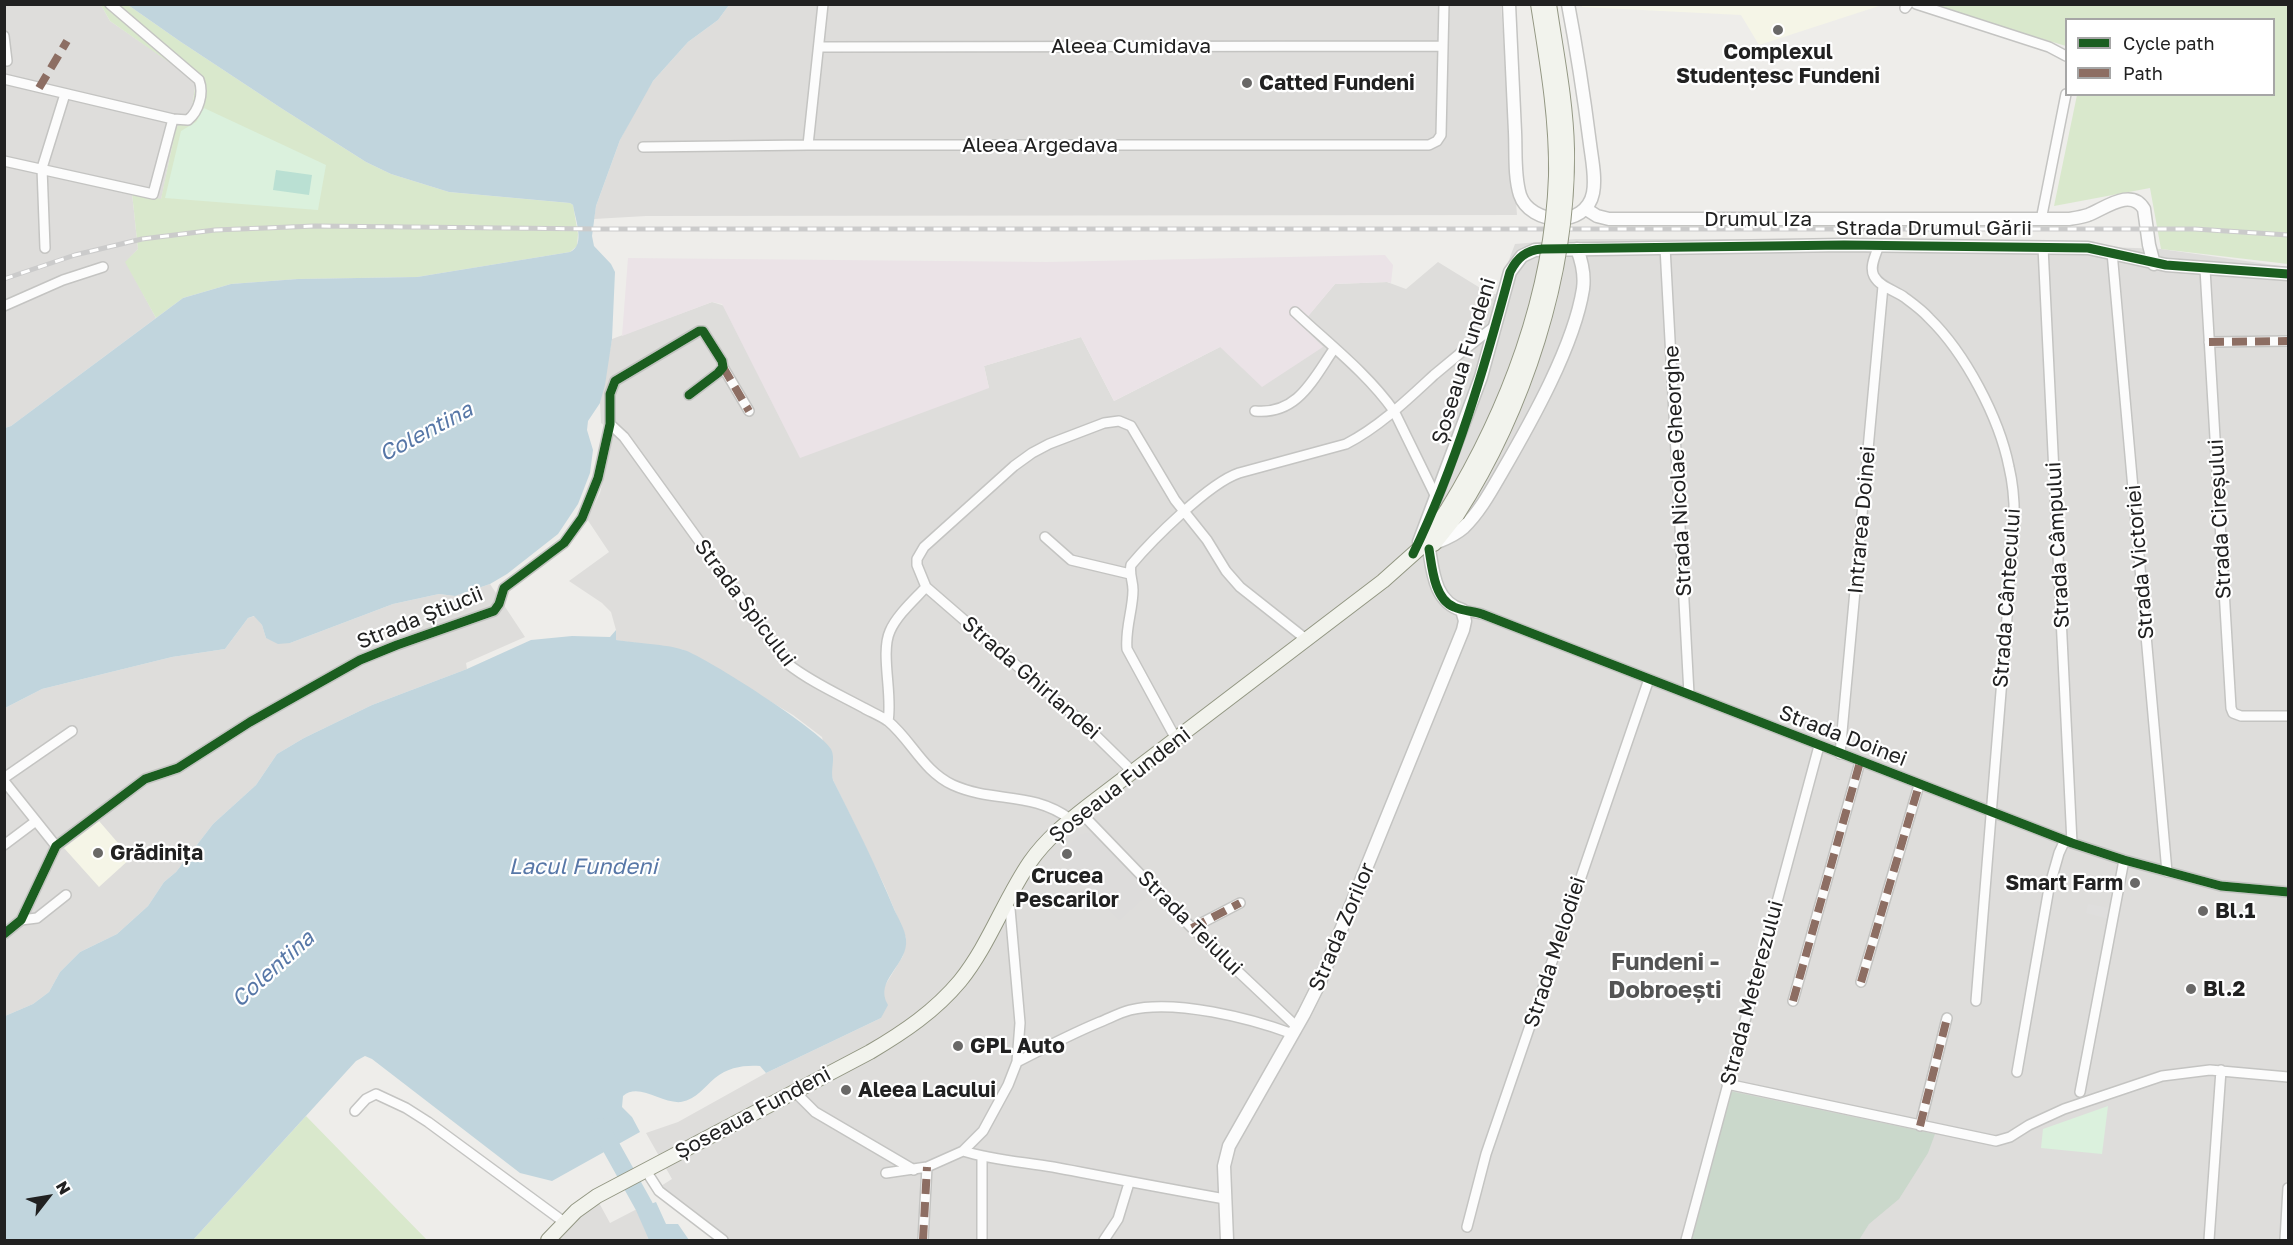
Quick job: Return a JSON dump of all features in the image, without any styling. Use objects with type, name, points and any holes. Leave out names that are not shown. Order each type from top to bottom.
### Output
[{"type":"main road","name":"Șoseaua Fundeni","points":[[797,1094],[895,1046],[935,1016],[973,974],[1041,858],[1085,817],[1367,602],[1432,546],[1452,512],[1501,409],[1533,314],[1546,264],[1554,208],[1555,146],[1550,81],[1538,4]]},
{"type":"main road","name":"Șoseaua Fundeni","points":[[549,1240],[564,1222],[589,1206],[797,1094],[891,1040],[922,1018],[940,1002],[968,970],[1029,863],[1045,843],[1070,819],[1376,586],[1413,554],[1452,512],[1484,469],[1512,410],[1547,306],[1557,266],[1565,210],[1567,148],[1549,4]]},
{"type":"main road","name":"Șoseaua Fundeni","points":[[560,1240],[589,1206]]},
{"type":"street","points":[[4,79],[173,119],[188,120],[195,113],[201,95],[202,87],[199,80],[110,4]]},
{"type":"street","points":[[808,145],[824,4]]},
{"type":"street","points":[[1443,46],[1444,4]]},
{"type":"street","points":[[1509,4],[1518,178],[1521,196],[1531,210],[1545,217],[1575,217],[1586,209],[1593,192],[1593,173],[1569,4]]},
{"type":"street","points":[[1916,4],[2049,47],[2065,55]]},
{"type":"street","points":[[4,36],[7,61]]},
{"type":"street","name":"Aleea Cumidava","points":[[819,47],[1443,46]]},
{"type":"street","name":"Aleea Argedava","points":[[643,147],[1429,144],[1437,141],[1440,135],[1443,46]]},
{"type":"street","points":[[45,248],[42,168],[65,94]]},
{"type":"street","points":[[2041,220],[2067,96]]},
{"type":"street","points":[[4,161],[153,194],[173,119]]},
{"type":"street","name":"Drumul Iza","points":[[1586,209],[1597,216],[1609,219],[2041,220],[2077,218],[2121,200],[2135,201],[2144,209],[2148,245],[2154,264]]},
{"type":"street","points":[[1879,245],[1872,268],[1875,277],[1883,285]]},
{"type":"street","name":"Strada Drumul Gării","points":[[1577,249],[1879,245],[2088,248],[2154,264],[2289,274]]},
{"type":"street","name":"Strada Nicolae Gheorghe","points":[[1665,247],[1689,694]]},
{"type":"street","name":"Strada Câmpului","points":[[2043,247],[2069,842]]},
{"type":"street","name":"Șoseaua Fundeni","points":[[1413,554],[1437,499],[1481,377],[1510,272],[1522,256],[1535,250],[1577,249],[1584,278],[1581,300],[1551,381],[1528,427],[1473,516],[1454,535],[1432,546]]},
{"type":"street","name":"Strada Victoriei","points":[[2112,252],[2167,872]]},
{"type":"street","points":[[4,306],[63,280],[103,267]]},
{"type":"street","name":"Strada Cireșului","points":[[2205,269],[2231,708],[2233,713],[2241,716],[2289,716]]},
{"type":"street","name":"Intrarea Doinei","points":[[1840,754],[1883,285]]},
{"type":"street","name":"Strada Cântecului","points":[[1883,285],[1904,297],[1929,317],[1946,338],[1982,396],[2009,464],[2015,504],[1976,1001]]},
{"type":"street","points":[[1295,312],[1371,383],[1394,411],[1437,499]]},
{"type":"street","points":[[1176,739],[1127,649],[1126,638],[1133,588],[1131,565],[1184,512],[1231,476],[1346,444],[1357,438],[1394,411],[1454,358],[1496,325]]},
{"type":"street","name":"Strada Știucii","points":[[4,934],[21,920],[56,846],[145,779],[178,768],[242,727],[349,666],[384,650],[494,611],[500,604],[504,588],[564,543],[582,518],[598,478],[610,423],[610,394],[615,381],[699,331],[706,333],[723,367]]},
{"type":"street","points":[[2209,342],[2289,341]]},
{"type":"street","points":[[1256,411],[1276,410],[1294,402],[1334,349]]},
{"type":"street","points":[[689,395],[723,367],[749,411]]},
{"type":"street","points":[[888,721],[890,704],[888,636],[895,622],[926,587],[917,565],[919,552],[1014,466],[1032,453],[1104,423],[1119,421],[1131,426],[1162,480],[1207,540],[1226,571],[1240,587],[1307,640]]},
{"type":"street","name":"Strada Spicului","points":[[610,423],[624,437],[788,664],[804,676],[888,721],[926,765],[953,785],[966,790],[1035,801],[1059,811],[1070,819]]},
{"type":"street","points":[[1045,537],[1071,560],[1130,574]]},
{"type":"street","name":"Strada Doinei","points":[[1432,546],[1436,583],[1441,594],[1448,604],[1462,610],[1482,614],[2069,842],[2124,860],[2221,886],[2289,892]]},
{"type":"street","name":"Strada Ghirlandei","points":[[926,587],[1083,723],[1133,772]]},
{"type":"street","name":"Strada Zorilor","points":[[1227,1240],[1224,1166],[1229,1146],[1295,1030],[1325,969],[1463,630],[1465,621],[1462,610]]},
{"type":"street","name":"Strada Melodiei","points":[[1467,1227],[1486,1154],[1649,679]]},
{"type":"street","points":[[56,846],[4,780],[72,731]]},
{"type":"street","name":"Strada Meterezului","points":[[1686,1240],[1819,746]]},
{"type":"street","points":[[1793,1001],[1860,762]]},
{"type":"street","points":[[1861,982],[1919,784]]},
{"type":"street","name":"Strada Teiului","points":[[1085,817],[1295,1030]]},
{"type":"street","points":[[4,845],[36,821]]},
{"type":"street","points":[[2017,1072],[2049,888],[2059,854],[2069,842]]},
{"type":"street","points":[[2080,1092],[2124,860]]},
{"type":"street","points":[[21,920],[37,918],[66,895]]},
{"type":"street","points":[[1192,928],[1240,903]]},
{"type":"street","points":[[886,1173],[927,1167],[963,1150],[977,1138],[991,1120],[1008,1085],[1017,1062],[1020,1023],[1010,909]]},
{"type":"street","points":[[1017,1062],[1085,1028],[1123,1012],[1144,1008],[1202,1011],[1295,1030]]},
{"type":"street","points":[[1920,1126],[1947,1018]]},
{"type":"street","points":[[1727,1084],[1996,1141],[2003,1140],[2049,1115],[2130,1086],[2182,1072],[2221,1070],[2289,1077]]},
{"type":"street","points":[[2210,1240],[2221,1070]]},
{"type":"street","points":[[355,1111],[366,1099],[376,1094],[406,1108],[564,1222]]},
{"type":"street","points":[[797,1094],[815,1112],[914,1170]]},
{"type":"street","points":[[963,1150],[982,1157],[1225,1199]]},
{"type":"street","points":[[982,1157],[982,1240]]},
{"type":"street","points":[[923,1240],[927,1167]]},
{"type":"street","points":[[647,1175],[659,1191],[723,1240]]},
{"type":"street","points":[[1104,1240],[1118,1219],[1129,1183]]},
{"type":"street","points":[[2285,1240],[2289,1188]]},
{"type":"shaded area","name":"Complexul Studențesc Fundeni","points":[[1582,4],[1882,5],[1759,45],[1741,15],[1582,7]]},
{"type":"shaded area","points":[[4,5],[101,5],[110,21],[196,80],[192,108],[176,128],[161,200],[132,193],[138,249],[126,262],[156,318],[11,426],[5,428]]},
{"type":"shaded area","points":[[729,5],[1501,5],[1517,215],[646,216],[594,219],[596,206],[620,140],[640,101],[653,81],[688,42],[718,20]]},
{"type":"shaded area","points":[[1575,239],[1897,239],[2161,249],[2288,267],[2288,1240],[715,1240],[653,1191],[672,1179],[646,1133],[678,1122],[766,1073],[881,1018],[884,987],[903,956],[906,938],[885,887],[833,780],[822,737],[793,715],[684,650],[615,640],[616,630],[611,612],[602,603],[569,581],[609,552],[587,519],[600,493],[614,433],[601,423],[600,403],[612,339],[712,302],[989,388],[984,366],[1081,337],[1114,401],[1220,347],[1323,347],[1300,325],[1335,284],[1387,282],[1406,289],[1438,262],[1490,294],[1496,294],[1515,244]]},
{"type":"shaded area","points":[[1385,255],[1393,265],[1391,283],[1335,284],[1301,325],[1323,347],[1262,387],[1220,347],[1114,401],[1081,337],[984,366],[989,388],[800,458],[722,304],[712,302],[622,336],[628,258],[1047,262]]},
{"type":"shaded area","points":[[490,584],[525,637],[466,663],[467,669],[372,705],[304,738],[277,754],[256,785],[213,824],[176,872],[164,882],[148,906],[117,934],[80,952],[60,972],[49,992],[33,1004],[5,1016],[5,708],[42,689],[172,657],[225,649],[248,618],[255,616],[262,625],[266,638],[290,643],[393,604],[439,594],[455,596]]},
{"type":"shaded area","name":"Grădinița","points":[[99,821],[131,858],[99,887],[64,848]]},
{"type":"shaded area","points":[[1087,833],[1094,835],[1150,892],[1119,920],[1059,855],[1079,835]]},
{"type":"shaded area","points":[[2088,904],[2115,909],[2113,920],[2086,913]]},
{"type":"shaded area","points":[[592,1190],[610,1223],[637,1209],[649,1240],[541,1240],[570,1208]]},
{"type":"green space","points":[[101,5],[128,5],[281,108],[366,162],[391,174],[449,192],[570,203],[573,205],[578,234],[577,246],[570,252],[417,277],[298,279],[231,284],[183,298],[156,318],[125,262],[138,249],[132,193],[161,199],[176,128],[192,108],[196,81],[110,21]]},
{"type":"green space","points":[[1928,5],[2288,5],[2288,264],[2161,249],[2150,188],[2054,206],[2077,96],[2275,96],[2275,18],[2065,18],[2065,46]]},
{"type":"green space","points":[[204,108],[326,165],[318,210],[165,198],[181,131],[196,122]]},
{"type":"green space","points":[[276,170],[312,175],[309,195],[273,190]]},
{"type":"green space","points":[[1730,1091],[1935,1134],[1928,1153],[1899,1199],[1869,1224],[1859,1240],[1690,1240]]},
{"type":"green space","points":[[2108,1106],[2102,1154],[2041,1148],[2043,1129]]},
{"type":"green space","points":[[306,1116],[427,1240],[193,1240]]},
{"type":"water","points":[[128,5],[729,5],[718,20],[688,42],[653,81],[620,140],[596,206],[592,236],[594,246],[611,264],[615,272],[612,339],[600,403],[588,421],[587,430],[593,450],[590,473],[578,504],[558,534],[507,574],[490,584],[455,596],[439,594],[393,604],[290,643],[278,644],[266,638],[262,625],[254,616],[248,618],[225,649],[172,657],[42,689],[5,708],[5,428],[11,426],[183,298],[231,284],[298,279],[417,277],[570,252],[578,244],[577,224],[573,205],[570,203],[449,192],[391,174],[366,162],[281,108]]},
{"type":"water","name":"Lacul Fundeni","points":[[616,630],[616,640],[668,646],[696,656],[738,680],[786,712],[823,740],[831,749],[833,780],[872,860],[906,939],[902,957],[885,988],[888,1005],[881,1018],[766,1073],[760,1066],[742,1066],[726,1071],[696,1095],[681,1102],[666,1100],[643,1092],[629,1092],[623,1096],[622,1107],[632,1117],[640,1132],[552,1181],[520,1173],[372,1059],[365,1056],[356,1061],[193,1240],[5,1240],[5,1016],[33,1004],[49,992],[60,972],[80,952],[117,934],[148,906],[164,882],[176,872],[213,824],[256,785],[277,754],[304,738],[372,705],[467,669],[531,640],[572,636],[610,637]]},
{"type":"water","points":[[656,1202],[666,1224],[678,1224],[689,1240],[649,1240],[637,1209]]},
{"type":"waterway","name":"Colentina","points":[[600,1127],[644,1206],[659,1240]]},
{"type":"railway","points":[[4,279],[75,255],[142,239],[215,230],[315,226],[597,229],[2195,229],[2288,235]]},
{"type":"marked path","points":[[39,88],[67,41]]},
{"type":"marked path","points":[[2209,342],[2288,341]]},
{"type":"marked path","points":[[723,367],[749,411]]},
{"type":"marked path","points":[[1793,1001],[1860,762]]},
{"type":"marked path","points":[[1861,982],[1919,785]]},
{"type":"marked path","points":[[1192,928],[1240,903]]},
{"type":"marked path","points":[[1920,1126],[1947,1018]]},
{"type":"marked path","points":[[923,1240],[927,1167]]},
{"type":"cycle path","points":[[1413,554],[1456,451],[1480,379],[1510,272],[1519,259],[1531,251],[1844,245],[2088,248],[2166,265],[2288,274]]},
{"type":"cycle path","points":[[4,934],[21,920],[56,846],[145,779],[178,768],[250,722],[360,660],[494,611],[504,588],[564,543],[582,518],[598,478],[610,424],[610,394],[615,381],[699,331],[703,331],[722,361],[723,367],[689,395]]},
{"type":"cycle path","points":[[1429,549],[1438,590],[1447,603],[1454,607],[1482,614],[2072,843],[2124,860],[2221,886],[2288,892]]},
{"type":"place","name":"Complexul Studențesc Fundeni","points":[[1778,30]]},
{"type":"place","name":"Catted Fundeni","points":[[1247,83]]},
{"type":"place","name":"Grădinița","points":[[98,853]]},
{"type":"place","name":"Crucea Pescarilor","points":[[1067,854]]},
{"type":"place","name":"Smart Farm","points":[[2135,883]]},
{"type":"place","name":"Bl.1","points":[[2203,911]]},
{"type":"place","name":"Bl.2","points":[[2191,989]]},
{"type":"place","name":"GPL Auto","points":[[958,1046]]},
{"type":"place","name":"Aleea Lacului","points":[[846,1090]]},
{"type":"district","name":"Fundeni - Dobroești","points":[[1665,976]]}]
